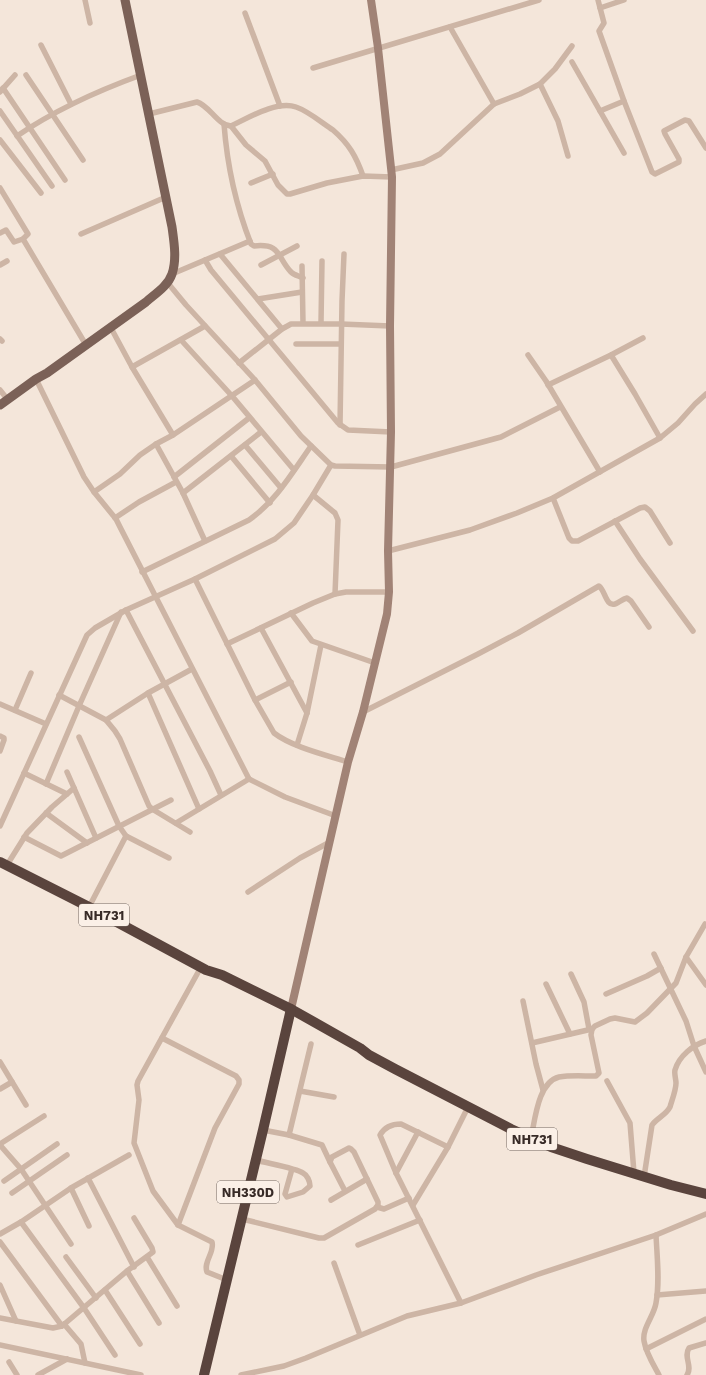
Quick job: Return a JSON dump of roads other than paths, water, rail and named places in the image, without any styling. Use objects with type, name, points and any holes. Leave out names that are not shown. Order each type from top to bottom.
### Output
[{"type":"highway","name":"NH731","points":[[4,864],[89,907],[203,968],[218,980],[290,1012],[358,1052],[369,1055],[531,1138],[568,1153],[634,1174],[706,1194]]},
{"type":"highway","name":"NH330D","points":[[204,1375],[290,1012]]},
{"type":"main road","points":[[4,402],[111,328],[158,292],[169,278],[175,250],[172,227],[125,0]]},
{"type":"main road","points":[[0,411],[37,380]]},
{"type":"street","points":[[85,0],[90,23]]},
{"type":"street","points":[[290,1012],[348,762],[363,712],[387,614],[389,592],[388,551],[391,432],[391,174],[378,48],[371,0]]},
{"type":"street","points":[[313,68],[527,2],[539,0]]},
{"type":"street","points":[[598,0],[604,23],[599,31],[624,101],[653,173],[654,174],[679,162],[679,159],[664,131],[685,120],[689,121],[706,148]]},
{"type":"street","points":[[600,8],[624,0]]},
{"type":"street","points":[[245,13],[280,106]]},
{"type":"street","points":[[450,27],[494,104]]},
{"type":"street","points":[[41,45],[71,104]]},
{"type":"street","points":[[149,114],[197,102],[203,105],[224,124],[231,126],[246,145],[266,161],[282,191],[290,194],[363,176],[391,174],[423,163],[440,154],[494,104],[540,84],[555,69],[572,46]]},
{"type":"street","points":[[572,62],[624,153]]},
{"type":"street","points":[[15,75],[2,90],[30,127],[65,180]]},
{"type":"street","points":[[26,75],[83,160]]},
{"type":"street","points":[[17,136],[71,104],[141,75]]},
{"type":"street","points":[[540,84],[558,121],[568,156]]},
{"type":"street","points":[[600,111],[624,101]]},
{"type":"street","points":[[231,126],[267,110],[280,106],[288,105],[297,107],[333,130],[357,158],[363,176]]},
{"type":"street","points":[[0,111],[52,186]]},
{"type":"street","points":[[224,124],[230,170],[250,241],[254,246],[268,246],[277,252],[291,272],[303,278]]},
{"type":"street","points":[[0,140],[41,193]]},
{"type":"street","points":[[251,183],[273,174]]},
{"type":"street","points":[[0,188],[28,234],[23,239],[14,242],[6,230],[0,233]]},
{"type":"street","points":[[81,234],[166,197]]},
{"type":"street","points":[[23,239],[86,345]]},
{"type":"street","points":[[250,241],[205,260],[169,278],[205,326],[255,380],[301,436],[330,465],[390,467],[501,437],[560,407]]},
{"type":"street","points":[[261,265],[297,246]]},
{"type":"street","points":[[220,254],[282,329]]},
{"type":"street","points":[[340,425],[341,324],[344,254]]},
{"type":"street","points":[[205,260],[210,270],[340,425],[348,430],[391,432]]},
{"type":"street","points":[[0,265],[7,261]]},
{"type":"street","points":[[321,323],[322,261]]},
{"type":"street","points":[[302,266],[303,323]]},
{"type":"street","points":[[258,299],[302,292]]},
{"type":"street","points":[[239,363],[282,329],[292,324],[321,323],[390,326]]},
{"type":"street","points":[[132,367],[205,326]]},
{"type":"street","points":[[111,328],[132,367],[173,435]]},
{"type":"street","points":[[548,385],[643,338]]},
{"type":"street","points":[[181,340],[232,396],[294,470]]},
{"type":"street","points":[[296,344],[341,344]]},
{"type":"street","points":[[528,355],[548,385],[600,472]]},
{"type":"street","points":[[611,355],[660,438]]},
{"type":"street","points":[[37,380],[84,477],[114,518],[249,779],[285,797],[336,816]]},
{"type":"street","points":[[94,492],[110,481],[140,455],[173,435],[255,380]]},
{"type":"street","points":[[0,390],[4,402]]},
{"type":"street","points":[[388,551],[470,530],[517,514],[553,498],[660,438],[678,423],[706,394]]},
{"type":"street","points":[[114,518],[175,480],[249,418]]},
{"type":"street","points":[[183,493],[261,432]]},
{"type":"street","points":[[156,444],[183,493],[205,541]]},
{"type":"street","points":[[245,445],[281,488]]},
{"type":"street","points":[[142,572],[249,520],[270,503],[311,446]]},
{"type":"street","points":[[231,456],[270,503]]},
{"type":"street","points":[[0,826],[2,817],[90,631],[124,611],[275,539],[294,523],[313,495],[330,465]]},
{"type":"street","points":[[313,495],[335,513],[338,520],[336,594]]},
{"type":"street","points":[[553,498],[569,538],[572,541],[578,541],[640,508],[645,507],[650,511],[670,543]]},
{"type":"street","points":[[615,521],[640,559],[693,631]]},
{"type":"street","points":[[195,578],[255,700],[274,733],[278,737],[297,745],[348,762]]},
{"type":"street","points":[[363,712],[518,633],[599,586],[603,589],[609,603],[611,604],[615,604],[627,598],[631,600],[649,627]]},
{"type":"street","points":[[227,644],[291,612],[336,594],[346,592],[389,592]]},
{"type":"street","points":[[124,611],[165,684],[221,795]]},
{"type":"street","points":[[46,784],[79,706],[124,611]]},
{"type":"street","points":[[291,612],[310,639],[321,645],[375,663]]},
{"type":"street","points":[[261,628],[307,713]]},
{"type":"street","points":[[297,745],[307,713],[321,645]]},
{"type":"street","points":[[106,720],[148,693],[192,670]]},
{"type":"street","points":[[15,710],[31,673]]},
{"type":"street","points":[[255,700],[291,682]]},
{"type":"street","points":[[148,693],[199,809]]},
{"type":"street","points":[[59,695],[106,720],[120,738],[149,806],[190,832]]},
{"type":"street","points":[[0,704],[46,724]]},
{"type":"street","points":[[0,736],[4,738],[4,740],[0,751]]},
{"type":"street","points":[[79,737],[119,826],[126,836],[169,858]]},
{"type":"street","points":[[67,772],[96,838]]},
{"type":"street","points":[[24,773],[67,794]]},
{"type":"street","points":[[176,823],[249,779]]},
{"type":"street","points":[[4,864],[46,813],[74,788]]},
{"type":"street","points":[[24,838],[60,856],[171,800]]},
{"type":"street","points":[[46,813],[87,843]]},
{"type":"street","points":[[89,907],[126,836]]},
{"type":"street","points":[[248,892],[300,858],[330,842]]},
{"type":"street","points":[[532,1044],[591,1029],[610,1019],[635,1022],[638,1020],[671,989],[680,975],[686,957],[705,924]]},
{"type":"street","points":[[654,954],[686,1021],[694,1046],[706,1072]]},
{"type":"street","points":[[686,957],[706,985]]},
{"type":"street","points":[[203,968],[162,1038],[137,1085],[139,1100],[134,1143],[153,1191],[178,1225],[212,1242],[213,1246],[206,1270],[210,1274],[227,1280]]},
{"type":"street","points":[[606,994],[647,976],[661,968]]},
{"type":"street","points":[[531,1138],[538,1104],[543,1090],[554,1080],[560,1077],[593,1076],[598,1074],[599,1071],[584,1002],[571,974]]},
{"type":"street","points":[[546,984],[570,1034]]},
{"type":"street","points":[[523,1001],[543,1090]]},
{"type":"street","points":[[162,1038],[236,1076],[240,1084],[212,1135],[178,1225]]},
{"type":"street","points":[[644,1176],[652,1125],[665,1114],[669,1108],[676,1084],[675,1071],[679,1062],[694,1046],[706,1041]]},
{"type":"street","points":[[289,1135],[311,1044]]},
{"type":"street","points":[[0,1062],[26,1105]]},
{"type":"street","points":[[607,1081],[630,1122],[634,1174]]},
{"type":"street","points":[[0,1089],[12,1082]]},
{"type":"street","points":[[300,1091],[334,1097]]},
{"type":"street","points":[[413,1205],[448,1147],[468,1107]]},
{"type":"street","points":[[44,1116],[0,1145],[30,1181],[71,1244]]},
{"type":"street","points":[[448,1147],[400,1124],[385,1129],[381,1133],[380,1137],[396,1173],[461,1303]]},
{"type":"street","points":[[263,1130],[289,1135],[322,1145],[345,1191]]},
{"type":"street","points":[[396,1173],[418,1132]]},
{"type":"street","points":[[4,1181],[57,1144]]},
{"type":"street","points":[[330,1162],[332,1157],[347,1149],[351,1149],[354,1152],[378,1202],[377,1207]]},
{"type":"street","points":[[12,1193],[67,1155]]},
{"type":"street","points":[[0,1234],[21,1222],[71,1188],[129,1155]]},
{"type":"street","points":[[256,1160],[292,1169],[305,1174],[310,1184],[306,1190],[288,1197],[285,1194],[292,1169]]},
{"type":"street","points":[[88,1178],[134,1267]]},
{"type":"street","points":[[331,1200],[367,1179]]},
{"type":"street","points":[[71,1188],[89,1226]]},
{"type":"street","points":[[242,1219],[324,1238],[377,1207],[384,1209],[409,1198]]},
{"type":"street","points":[[241,1375],[284,1366],[407,1316],[461,1303],[536,1275],[656,1235],[706,1214]]},
{"type":"street","points":[[0,1318],[53,1328],[63,1325],[152,1252],[152,1248],[134,1218]]},
{"type":"street","points":[[358,1245],[420,1220]]},
{"type":"street","points":[[21,1222],[84,1308],[114,1355]]},
{"type":"street","points":[[656,1235],[657,1295],[655,1311],[644,1335],[646,1349],[659,1375]]},
{"type":"street","points":[[0,1242],[63,1325],[81,1344],[85,1363]]},
{"type":"street","points":[[66,1257],[96,1298]]},
{"type":"street","points":[[147,1257],[177,1306]]},
{"type":"street","points":[[334,1263],[360,1335]]},
{"type":"street","points":[[127,1271],[159,1323]]},
{"type":"street","points":[[0,1285],[16,1321]]},
{"type":"street","points":[[105,1290],[140,1344]]},
{"type":"street","points":[[657,1295],[706,1291]]},
{"type":"street","points":[[646,1349],[706,1318]]},
{"type":"street","points":[[688,1375],[690,1369],[686,1354],[687,1350],[706,1343]]},
{"type":"street","points":[[0,1345],[141,1375]]},
{"type":"street","points":[[38,1375],[67,1359]]},
{"type":"street","points":[[9,1362],[17,1375]]}]
